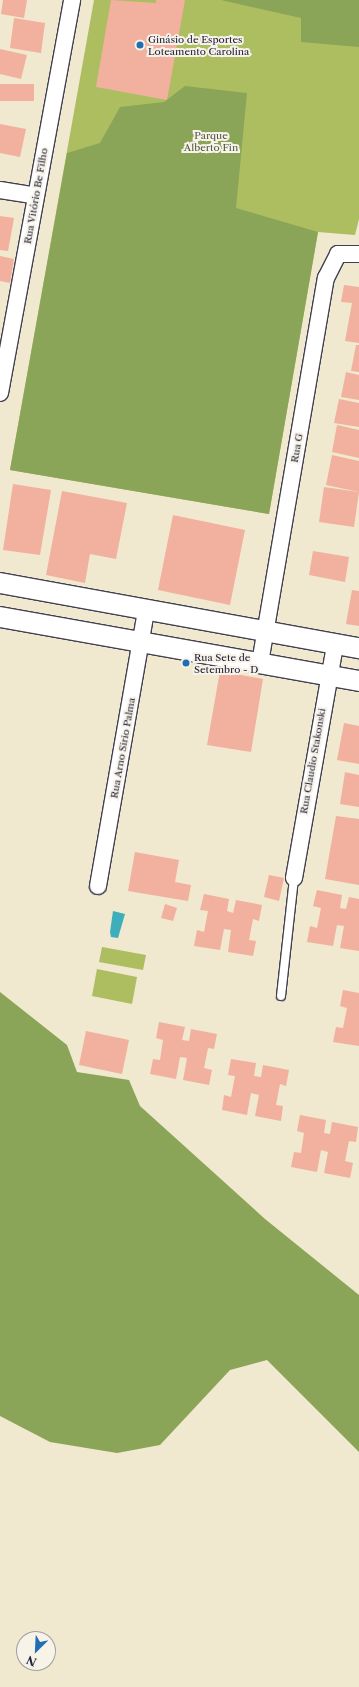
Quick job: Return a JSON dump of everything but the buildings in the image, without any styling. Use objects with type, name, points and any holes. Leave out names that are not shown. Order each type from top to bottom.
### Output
[{"type":"street","name":"Rua Vitório Be Filho","points":[[0,392],[72,0]]},
{"type":"street","points":[[0,190],[36,196]]},
{"type":"street","name":"Rua G","points":[[260,663],[264,631],[326,278],[338,254],[358,254]]},
{"type":"street","points":[[0,583],[335,645],[359,648]]},
{"type":"street","points":[[86,633],[89,600]]},
{"type":"street","name":"Rua Arno Sirio Palma","points":[[98,886],[146,610]]},
{"type":"street","points":[[0,617],[359,681]]},
{"type":"street","name":"Rua Claudio Stakonski","points":[[294,878],[335,645]]},
{"type":"lane","points":[[281,996],[294,878]]},
{"type":"green space","name":"Parque Alberto Fin","points":[[94,0],[359,0],[359,219],[355,235],[318,232],[269,514],[10,470]]},
{"type":"green space","points":[[221,0],[359,0],[359,47],[301,42],[301,18]]},
{"type":"green space","name":"Parque Alberto Fin","points":[[185,86],[247,93],[236,208],[318,232],[269,514],[10,470],[67,153],[100,143],[120,107],[164,102]]},
{"type":"green space","points":[[102,947],[146,955],[143,970],[99,962]]},
{"type":"green space","points":[[97,969],[137,977],[132,1004],[92,996]]},
{"type":"green space","points":[[0,992],[67,1045],[77,1072],[129,1080],[140,1106],[265,1219],[359,1295],[359,1452],[267,1360],[230,1370],[160,1445],[117,1453],[50,1442],[0,1416]]},
{"type":"water","points":[[113,911],[125,914],[118,938],[111,937],[110,932]]},
{"type":"place","name":"Ginásio de Esportes Loteamento Carolina","points":[[140,45]]},
{"type":"place","name":"Rua Sete de Setembro - D","points":[[186,663]]}]
